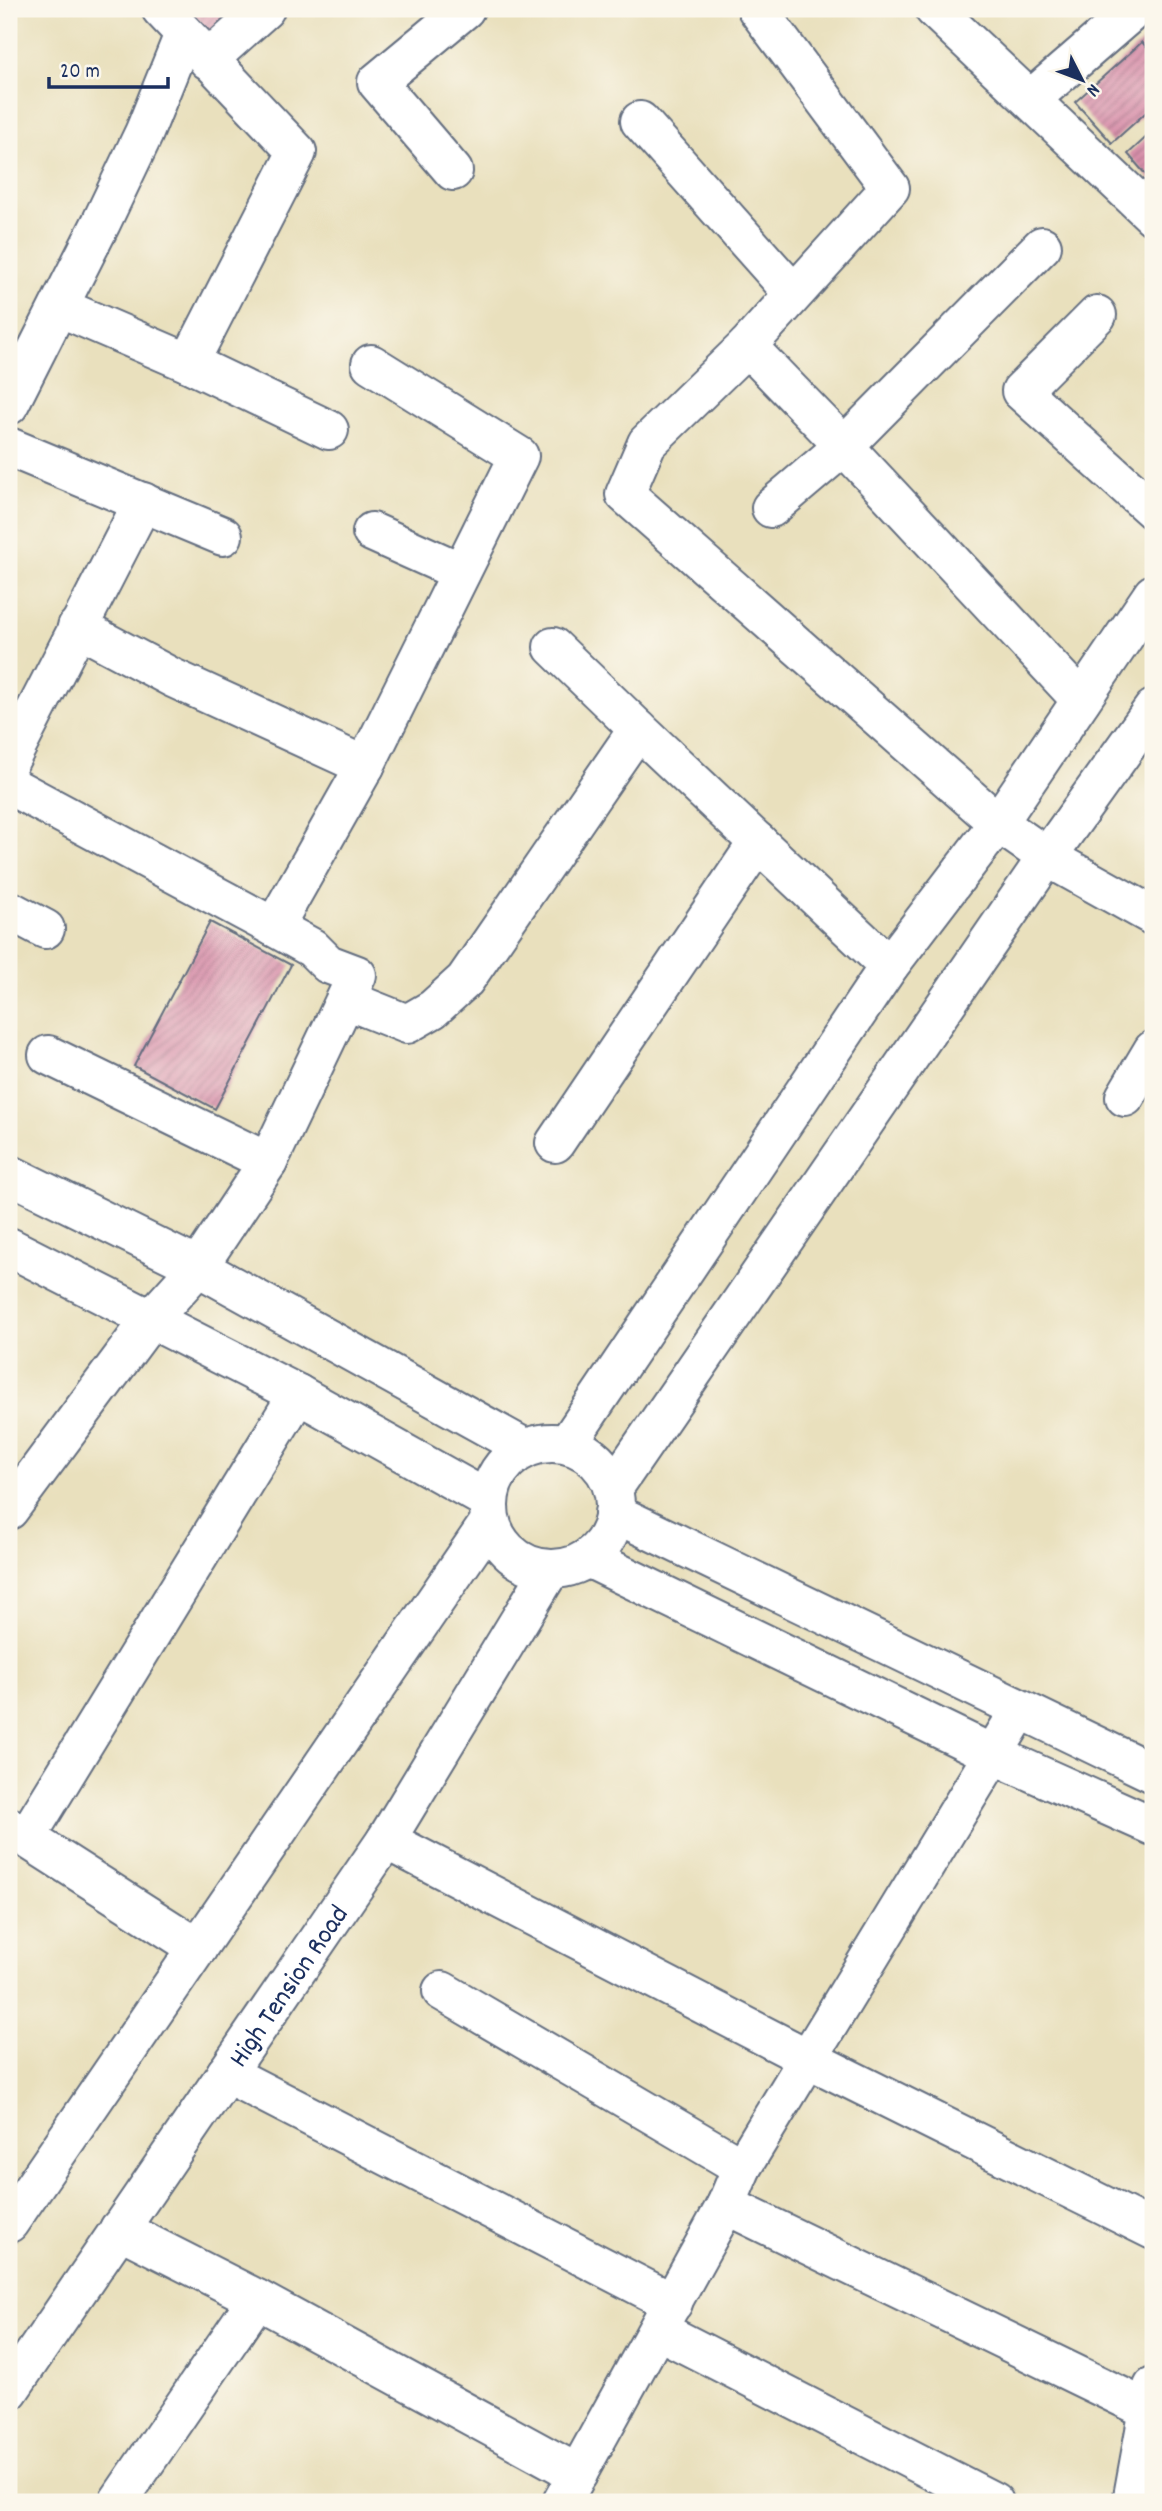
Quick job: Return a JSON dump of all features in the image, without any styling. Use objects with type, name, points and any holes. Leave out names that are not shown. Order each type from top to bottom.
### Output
[{"type":"street","points":[[184,34],[265,9]]},
{"type":"street","points":[[453,171],[377,82],[465,9]]},
{"type":"street","points":[[757,9],[890,188],[747,346],[647,443],[625,494],[998,823],[1047,857],[1153,916]]},
{"type":"street","points":[[934,9],[1153,216]]},
{"type":"street","points":[[1031,99],[1135,9]]},
{"type":"street","points":[[9,405],[145,133],[184,34]]},
{"type":"street","points":[[184,34],[297,152],[189,363]]},
{"type":"street","points":[[640,121],[793,293]]},
{"type":"street","points":[[771,508],[844,446],[1042,246]]},
{"type":"street","points":[[59,307],[189,363],[329,430]]},
{"type":"street","points":[[1097,315],[1021,391],[1153,510]]},
{"type":"street","points":[[747,346],[1081,700]]},
{"type":"street","points":[[274,927],[365,766],[519,456],[371,364]]},
{"type":"street","points":[[9,447],[223,536]]},
{"type":"street","points":[[9,762],[143,502]]},
{"type":"street","points":[[372,532],[461,572]]},
{"type":"street","points":[[568,1443],[890,966],[998,823],[1153,594]]},
{"type":"street","points":[[77,627],[173,678],[365,766]]},
{"type":"street","points":[[553,646],[890,966]]},
{"type":"street","points":[[614,1500],[1047,857],[1153,709]]},
{"type":"street","points":[[347,1000],[407,1024],[433,1009],[465,980],[638,729]]},
{"type":"street","points":[[9,785],[312,948],[328,964],[357,975],[268,1162],[198,1267],[151,1320],[14,1492]]},
{"type":"street","points":[[555,1143],[758,842]]},
{"type":"street","points":[[9,910],[45,929]]},
{"type":"street","points":[[1125,1097],[1153,1050]]},
{"type":"street","points":[[48,1055],[268,1162]]},
{"type":"street","points":[[9,1174],[198,1267],[525,1448]]},
{"type":"street","points":[[9,1247],[298,1394],[489,1511],[499,1542],[512,1556],[530,1566],[550,1570],[570,1567],[588,1558],[603,1545],[612,1527],[614,1500],[604,1468],[588,1452],[568,1443],[546,1442],[525,1448],[507,1460],[494,1478],[489,1511],[198,1948],[9,2223]]},
{"type":"street","points":[[198,1948],[17,1833],[198,1560],[298,1394]]},
{"type":"street","points":[[614,1500],[1020,1710],[1153,1773]]},
{"type":"street","points":[[588,1558],[992,1754],[1153,1826]]},
{"type":"street","name":"High Tension Road","points":[[9,2391],[386,1840],[550,1570]]},
{"type":"street","points":[[119,2230],[257,2299],[570,2488],[726,2205],[742,2167],[1020,1710]]},
{"type":"street","points":[[386,1840],[807,2058],[1153,2230]]},
{"type":"street","points":[[442,1991],[742,2167]]},
{"type":"street","points":[[226,2073],[994,2502]]},
{"type":"street","points":[[726,2205],[1152,2402],[1132,2502]]},
{"type":"street","points":[[118,2502],[257,2299]]},
{"type":"building","points":[[188,9],[240,9],[211,34]]},
{"type":"building","points":[[1142,42],[1153,55],[1153,106],[1112,143],[1075,102]]},
{"type":"building","points":[[1153,131],[1153,183],[1128,154]]},
{"type":"building","points":[[210,922],[291,965],[215,1109],[134,1066]]}]
